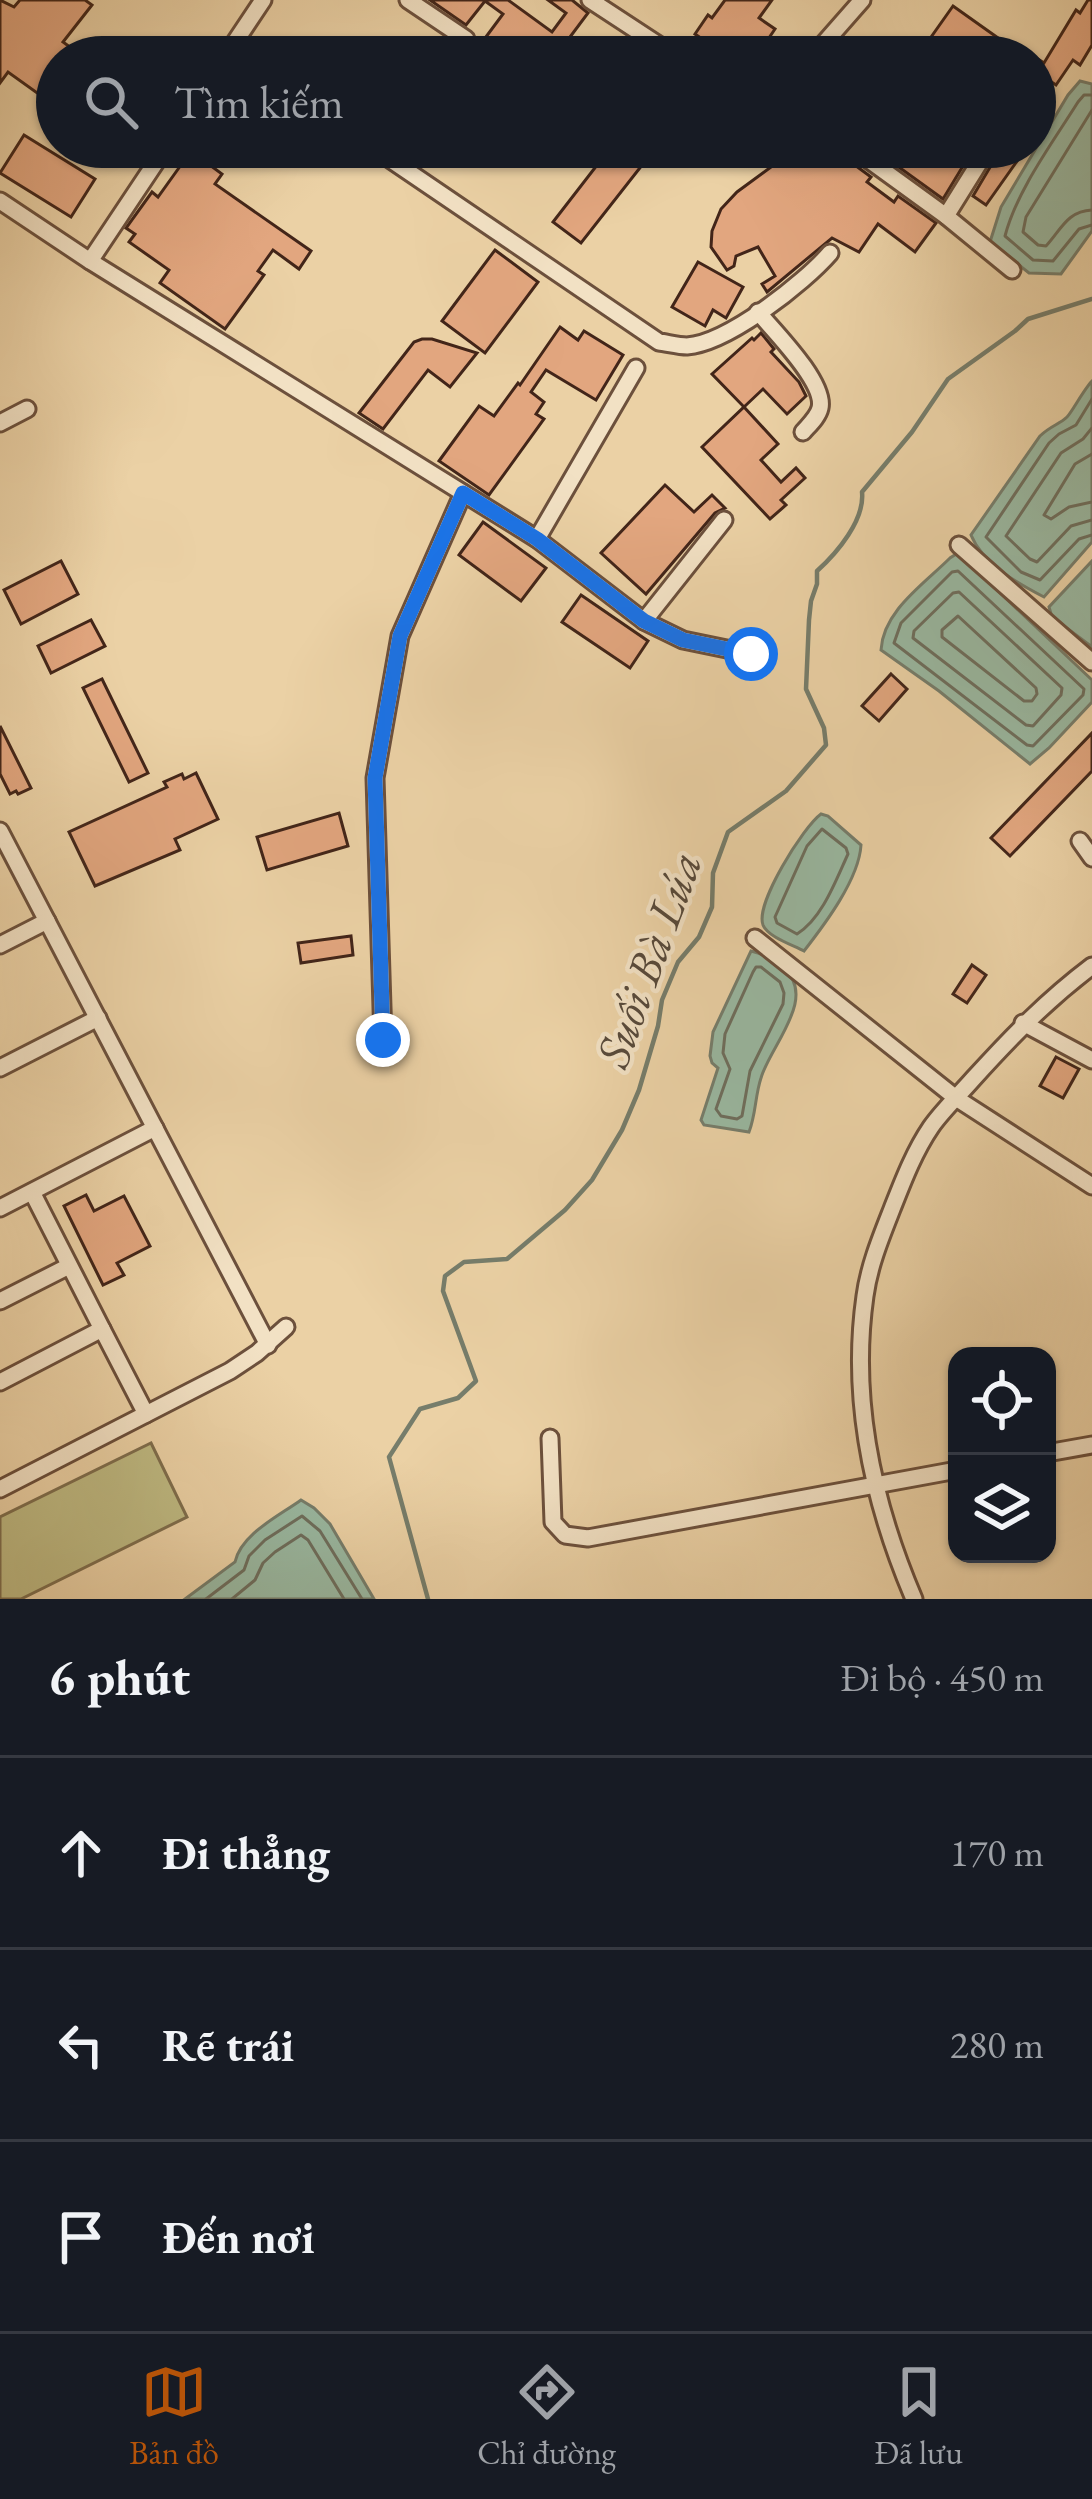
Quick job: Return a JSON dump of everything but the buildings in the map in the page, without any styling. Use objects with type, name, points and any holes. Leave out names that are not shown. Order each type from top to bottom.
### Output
[{"type":"street","points":[[243,36],[263,0]]},
{"type":"street","points":[[408,0],[462,36]]},
{"type":"street","points":[[590,0],[645,36]]},
{"type":"street","points":[[830,36],[862,0]]},
{"type":"street","points":[[91,261],[152,168]]},
{"type":"street","points":[[403,168],[659,342],[687,346],[718,337],[812,274],[830,254]]},
{"type":"street","points":[[880,168],[1012,270]]},
{"type":"street","points":[[946,216],[976,168]]},
{"type":"street","points":[[0,201],[537,539],[644,621],[683,640],[751,654]]},
{"type":"street","points":[[758,312],[820,394],[818,413],[803,432]]},
{"type":"street","points":[[537,539],[636,368]]},
{"type":"street","points":[[0,423],[26,410]]},
{"type":"street","points":[[383,1040],[375,778],[400,636],[463,493]]},
{"type":"street","points":[[644,621],[724,520]]},
{"type":"street","points":[[959,545],[1092,662]]},
{"type":"street","points":[[0,831],[268,1345]]},
{"type":"street","points":[[1080,841],[1092,858]]},
{"type":"street","points":[[0,945],[47,921]]},
{"type":"street","points":[[755,938],[956,1098],[1092,1186]]},
{"type":"street","points":[[914,1599],[892,1548],[865,1441],[860,1390],[865,1293],[877,1248],[906,1174],[932,1125],[1023,1023],[1092,966]]},
{"type":"street","points":[[0,1068],[98,1018]]},
{"type":"street","points":[[1023,1023],[1092,1060]]},
{"type":"street","points":[[0,1208],[155,1129]]},
{"type":"street","points":[[32,1192],[146,1414]]},
{"type":"street","points":[[0,1301],[69,1266]]},
{"type":"street","points":[[0,1489],[230,1371],[286,1327]]},
{"type":"street","points":[[0,1382],[102,1330]]},
{"type":"street","points":[[550,1438],[553,1522],[565,1535],[588,1538],[948,1472]]},
{"type":"street","points":[[1056,1451],[1092,1444]]},
{"type":"shaded area","points":[[151,1443],[187,1517],[21,1599],[0,1599],[0,1517]]},
{"type":"water","points":[[1080,81],[1092,84],[1092,231],[1061,274],[1029,273],[990,242],[1001,207],[1024,168],[1056,168],[1056,115]]},
{"type":"water","points":[[1092,381],[1092,542],[1044,597],[992,564],[971,535],[1040,436],[1067,417]]},
{"type":"water","points":[[958,553],[1092,680],[1092,702],[1030,764],[881,650],[897,611]]},
{"type":"water","points":[[1092,561],[1092,647],[1052,617],[1049,607]]},
{"type":"water","points":[[821,814],[861,845],[848,886],[804,951],[770,933],[762,915],[782,866]]},
{"type":"water","points":[[751,951],[783,968],[796,993],[789,1022],[761,1078],[749,1132],[704,1125],[701,1120],[718,1068],[710,1056],[713,1032]]},
{"type":"water","points":[[301,1500],[330,1524],[374,1599],[185,1599],[235,1562],[253,1534]]},
{"type":"waterway","name":"Suối Bà Lúa","points":[[428,1599],[389,1457],[420,1409],[458,1398],[476,1381],[443,1291],[445,1276],[464,1262],[507,1259],[592,1180],[622,1130],[639,1090],[662,1000],[678,962],[699,937],[712,907],[713,873],[728,832],[786,791],[826,745],[824,728],[806,689],[811,601],[817,571],[854,525],[862,492],[948,379],[1028,319],[1092,299]]},
{"type":"route","points":[[383,1040],[375,778],[400,636],[463,493],[537,539],[644,621],[683,640],[751,654]]}]
